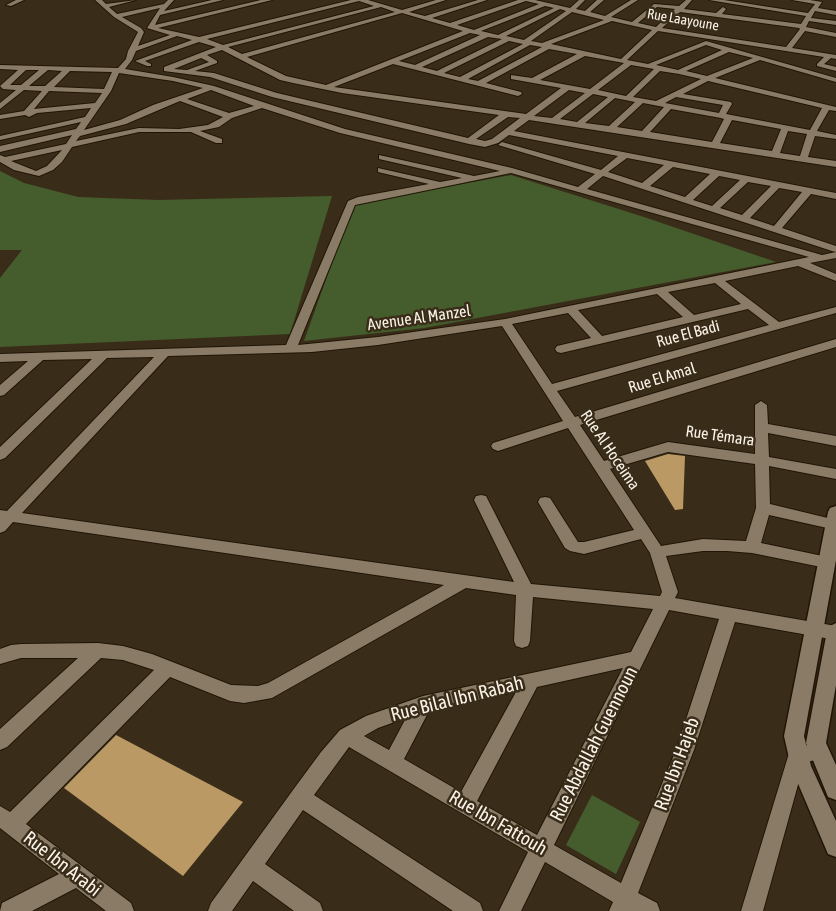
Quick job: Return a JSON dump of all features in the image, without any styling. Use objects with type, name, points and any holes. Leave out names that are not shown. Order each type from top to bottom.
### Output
[{"type":"main road","points":[[835,518],[815,630],[794,726],[797,756],[836,846]]},
{"type":"main road","points":[[836,632],[816,733],[818,751],[836,790]]},
{"type":"street","points":[[9,4],[21,0]]},
{"type":"street","points":[[98,0],[116,16],[140,29],[141,33]]},
{"type":"street","points":[[105,6],[133,0]]},
{"type":"street","points":[[116,16],[181,0]]},
{"type":"street","points":[[158,14],[220,0]]},
{"type":"street","points":[[150,28],[269,0]]},
{"type":"street","points":[[293,8],[328,0]]},
{"type":"street","points":[[123,67],[200,35],[281,19],[360,0],[401,13],[486,35],[627,61],[832,108],[812,133],[803,159]]},
{"type":"street","points":[[167,69],[222,47],[390,0]]},
{"type":"street","points":[[240,57],[443,0]]},
{"type":"street","points":[[423,19],[484,0]]},
{"type":"street","points":[[449,26],[526,0]]},
{"type":"street","name":"Rue Laayoune","points":[[526,0],[656,29],[833,57]]},
{"type":"street","points":[[325,88],[390,61],[553,0]]},
{"type":"street","points":[[460,80],[527,42],[582,0]]},
{"type":"street","points":[[586,13],[601,0]]},
{"type":"street","points":[[480,84],[546,46],[608,18],[635,0]]},
{"type":"street","points":[[678,0],[688,1]]},
{"type":"street","points":[[712,0],[756,4],[782,11],[809,14],[836,13]]},
{"type":"street","points":[[776,22],[788,0]]},
{"type":"street","points":[[795,0],[821,2]]},
{"type":"street","points":[[553,121],[627,61],[656,29],[688,1]]},
{"type":"street","points":[[718,15],[729,1]]},
{"type":"street","points":[[656,104],[707,79],[784,49],[802,27],[809,14],[821,2]]},
{"type":"street","points":[[150,28],[158,14],[168,3]]},
{"type":"street","points":[[748,17],[756,4]]},
{"type":"street","points":[[633,24],[656,5],[718,15],[748,17],[802,27],[835,29]]},
{"type":"street","points":[[499,37],[560,7]]},
{"type":"street","points":[[809,14],[835,29]]},
{"type":"street","points":[[281,19],[321,34]]},
{"type":"street","points":[[150,28],[176,35]]},
{"type":"street","points":[[826,41],[835,29]]},
{"type":"street","points":[[141,33],[200,35],[210,42],[283,78],[325,88],[579,124],[610,129],[624,134],[644,134],[836,164]]},
{"type":"street","points":[[2,159],[17,168],[36,174],[50,168],[59,160],[123,67],[141,33]]},
{"type":"street","points":[[680,40],[685,34]]},
{"type":"street","points":[[131,52],[176,35]]},
{"type":"street","points":[[415,68],[486,35]]},
{"type":"street","points":[[436,74],[508,39]]},
{"type":"street","points":[[146,66],[210,42]]},
{"type":"street","points":[[649,66],[704,43],[836,80]]},
{"type":"street","points":[[665,59],[675,46]]},
{"type":"street","points":[[816,54],[821,47]]},
{"type":"street","points":[[679,72],[727,50]]},
{"type":"street","points":[[510,98],[585,53]]},
{"type":"street","points":[[186,72],[215,62],[201,56]]},
{"type":"street","points":[[833,57],[819,65],[836,69]]},
{"type":"street","points":[[138,60],[146,66]]},
{"type":"street","points":[[390,61],[518,94]]},
{"type":"street","points":[[0,62],[123,67],[211,88],[261,106],[384,142],[477,163],[510,168]]},
{"type":"street","points":[[0,62],[83,63]]},
{"type":"street","points":[[0,68],[92,69],[146,66],[186,72],[234,81],[283,97],[481,144],[492,143],[566,88]]},
{"type":"street","points":[[24,68],[4,87],[107,91]]},
{"type":"street","points":[[0,107],[46,68]]},
{"type":"street","points":[[27,112],[69,68]]},
{"type":"street","points":[[627,99],[659,68]]},
{"type":"street","points":[[85,76],[92,69]]},
{"type":"street","points":[[514,77],[836,137]]},
{"type":"street","points":[[46,110],[78,82]]},
{"type":"street","points":[[0,149],[123,122],[211,88]]},
{"type":"street","points":[[676,95],[728,104],[715,145]]},
{"type":"street","points":[[579,124],[613,96]]},
{"type":"street","points":[[2,159],[139,130],[190,130],[216,125],[229,116],[283,97]]},
{"type":"street","points":[[181,98],[229,116]]},
{"type":"street","points":[[610,129],[641,101]]},
{"type":"street","points":[[487,112],[502,103]]},
{"type":"street","points":[[644,134],[668,106]]},
{"type":"street","points":[[0,117],[46,110],[95,107]]},
{"type":"street","points":[[8,125],[95,107]]},
{"type":"street","points":[[27,112],[41,129]]},
{"type":"street","points":[[469,141],[506,114]]},
{"type":"street","points":[[0,138],[86,119]]},
{"type":"street","points":[[775,154],[785,128]]},
{"type":"street","points":[[190,130],[219,141]]},
{"type":"street","points":[[507,132],[595,149],[611,148],[625,155],[836,196]]},
{"type":"street","points":[[477,163],[518,134]]},
{"type":"street","points":[[524,155],[545,140]]},
{"type":"street","points":[[380,183],[384,142]]},
{"type":"street","points":[[537,166],[566,144]]},
{"type":"street","points":[[551,182],[595,149]]},
{"type":"street","points":[[496,150],[524,155],[551,182],[823,258]]},
{"type":"street","points":[[580,190],[625,155]]},
{"type":"street","points":[[382,158],[475,178]]},
{"type":"street","points":[[290,348],[349,206],[380,183],[442,185],[510,168],[577,164],[776,229],[833,250],[836,236]]},
{"type":"street","points":[[644,186],[671,164]]},
{"type":"street","points":[[687,200],[717,173]]},
{"type":"street","points":[[714,209],[747,178]]},
{"type":"street","points":[[380,183],[442,185]]},
{"type":"street","points":[[744,219],[777,184]]},
{"type":"street","points":[[776,229],[808,191]]},
{"type":"street","name":"Avenue Al Manzel","points":[[0,358],[290,348],[378,341],[505,322],[718,280],[823,258],[833,250]]},
{"type":"street","points":[[800,263],[836,278]]},
{"type":"street","points":[[718,280],[777,326]]},
{"type":"street","points":[[660,291],[691,318]]},
{"type":"street","points":[[561,349],[750,305]]},
{"type":"street","points":[[571,309],[598,340]]},
{"type":"street","name":"Rue El Badi","points":[[549,389],[836,310]]},
{"type":"street","name":"Rue Al Hoceima","points":[[505,322],[657,552],[670,592],[664,603]]},
{"type":"street","name":"Rue El Amal","points":[[498,446],[836,343]]},
{"type":"street","points":[[3,520],[164,353]]},
{"type":"street","points":[[0,455],[103,354]]},
{"type":"street","points":[[0,392],[41,356]]},
{"type":"street","points":[[752,547],[763,508],[761,405]]},
{"type":"street","points":[[761,427],[836,441]]},
{"type":"street","name":"Rue Témara","points":[[600,467],[668,447],[762,460],[836,474]]},
{"type":"street","points":[[481,500],[520,578],[524,590],[522,642]]},
{"type":"street","points":[[545,502],[570,544],[575,547],[584,548],[644,533]]},
{"type":"street","points":[[763,508],[835,518]]},
{"type":"street","points":[[3,520],[524,590],[664,603],[815,630],[836,632]]},
{"type":"street","points":[[657,552],[703,545],[752,547],[826,562]]},
{"type":"street","points":[[0,656],[11,652],[98,650],[139,657],[230,693],[258,694],[272,690],[465,581]]},
{"type":"street","name":"Rue Abdallah Guennoun","points":[[510,911],[664,603]]},
{"type":"street","name":"Rue Ibn Hajeb","points":[[623,904],[684,750],[729,614]]},
{"type":"street","points":[[0,741],[98,650]]},
{"type":"street","name":"Rue Bilal Ibn Rabah","points":[[219,911],[337,746],[347,736],[372,722],[423,704],[637,658]]},
{"type":"street","points":[[5,821],[167,668]]},
{"type":"street","points":[[465,804],[530,681]]},
{"type":"street","points":[[393,762],[423,704]]},
{"type":"street","name":"Rue Ibn Fattouh","points":[[347,736],[541,848],[623,904],[649,911]]},
{"type":"street","points":[[752,911],[797,756],[818,751]]},
{"type":"street","points":[[300,797],[472,911]]},
{"type":"street","name":"Rue Ibn Arabi","points":[[5,821],[123,911]]},
{"type":"street","points":[[251,866],[312,911]]},
{"type":"street","points":[[10,911],[77,876]]},
{"type":"green space","points":[[0,171],[24,183],[78,197],[158,200],[332,196],[290,334],[0,347],[0,278],[22,250],[0,250]]},
{"type":"green space","points":[[511,175],[644,217],[776,262],[424,328],[304,341],[353,204]]},
{"type":"green space","points":[[592,795],[640,822],[616,874],[566,845]]},
{"type":"building","points":[[668,454],[685,456],[683,509],[675,510],[645,461]]},
{"type":"building","points":[[116,735],[243,802],[183,876],[64,788]]}]
